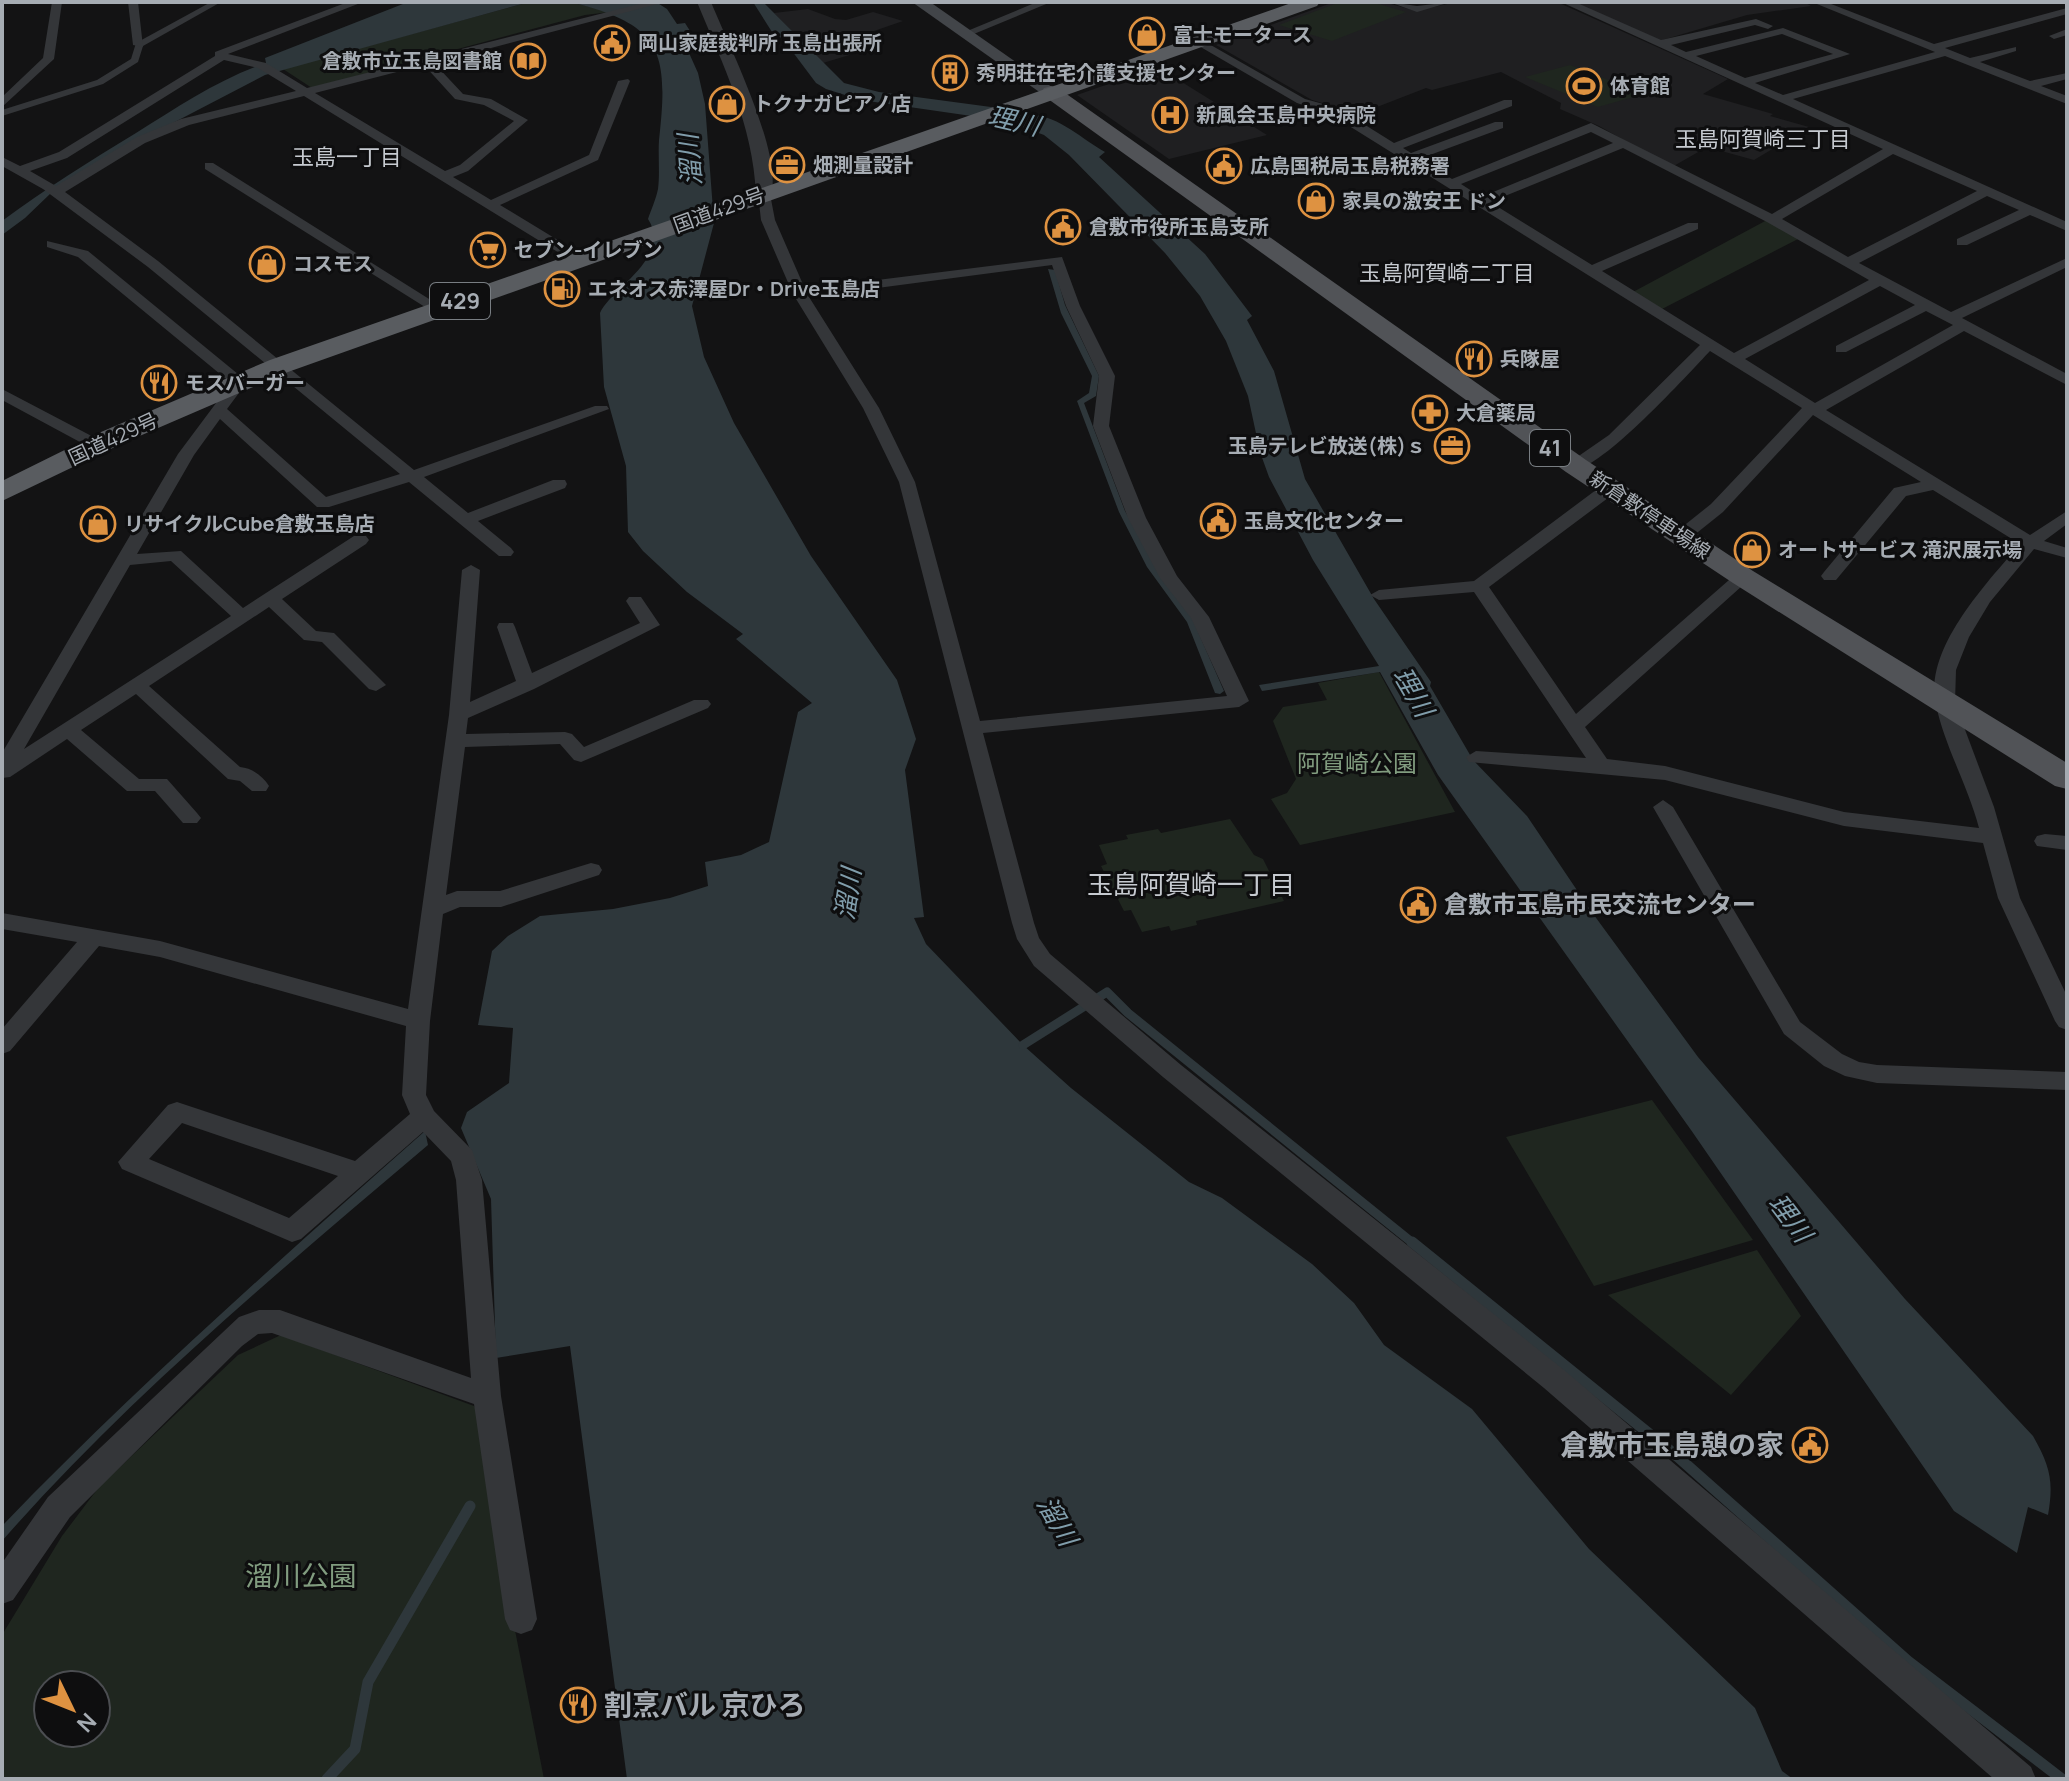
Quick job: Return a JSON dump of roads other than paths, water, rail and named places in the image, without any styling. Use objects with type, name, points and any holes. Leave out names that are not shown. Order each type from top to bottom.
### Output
[{"type":"highway","name":"国道429号","points":[[2,492],[97,445],[279,366],[1311,2]]},
{"type":"main road","points":[[920,2],[1051,92]]},
{"type":"main road","name":"新倉敷停車場線","points":[[1051,92],[1576,466],[1743,577],[2067,778]]},
{"type":"street","points":[[2,103],[48,59],[57,2]]},
{"type":"street","points":[[2,113],[100,82],[135,60],[139,45],[133,2]]},
{"type":"street","points":[[139,45],[217,2]]},
{"type":"street","points":[[219,54],[358,2]]},
{"type":"street","points":[[52,189],[163,129],[660,2]]},
{"type":"street","points":[[704,2],[742,89],[760,156],[768,220],[800,294],[871,408],[907,482],[1028,939],[1042,960],[1172,1071],[1554,1379],[2019,1779]]},
{"type":"street","points":[[965,34],[1046,2]]},
{"type":"street","points":[[1394,2],[1417,9],[1446,2]]},
{"type":"street","points":[[1566,2],[2065,225]]},
{"type":"street","points":[[1817,2],[2067,100]]},
{"type":"street","points":[[2059,2],[2067,5]]},
{"type":"street","points":[[1785,98],[2067,11]]},
{"type":"street","points":[[1660,44],[1756,22],[1844,54],[1745,82]]},
{"type":"street","points":[[1687,55],[1807,24]]},
{"type":"street","points":[[2054,36],[2067,32]]},
{"type":"street","points":[[1198,42],[1301,101],[1334,111],[2030,543],[2067,553]]},
{"type":"street","points":[[1968,62],[2012,49]]},
{"type":"street","points":[[21,170],[63,155],[222,56],[254,62],[275,73],[579,259]]},
{"type":"street","points":[[425,60],[459,97],[487,102],[522,120],[464,168],[444,176]]},
{"type":"street","points":[[2030,85],[2067,76]]},
{"type":"street","points":[[490,205],[594,157],[624,81]]},
{"type":"street","points":[[1392,148],[1508,103]]},
{"type":"street","points":[[1409,158],[1499,125]]},
{"type":"street","points":[[1451,184],[1591,127],[1772,219],[2067,380]]},
{"type":"street","points":[[1480,202],[1622,144]]},
{"type":"street","points":[[1772,219],[1894,148]]},
{"type":"street","points":[[2,161],[52,189],[153,264],[505,552]]},
{"type":"street","points":[[209,166],[438,309]]},
{"type":"street","points":[[1848,263],[1987,191]]},
{"type":"street","points":[[1962,242],[2030,210]]},
{"type":"street","points":[[1591,271],[1693,226]]},
{"type":"street","points":[[2,771],[186,454],[239,382],[83,254],[52,244]]},
{"type":"street","points":[[800,294],[1057,260],[1073,306],[1107,376],[1101,426],[1137,518],[1169,578],[1200,617],[1239,701],[971,728]]},
{"type":"street","points":[[1682,536],[1717,508],[1814,408],[1957,321],[2067,262]]},
{"type":"street","points":[[1734,359],[1880,280]]},
{"type":"street","points":[[1841,349],[1926,305]]},
{"type":"street","points":[[1576,466],[1615,438],[1709,344]]},
{"type":"street","points":[[2,394],[97,445]]},
{"type":"street","points":[[219,410],[323,503],[412,476],[601,409]]},
{"type":"street","points":[[465,520],[559,484]]},
{"type":"street","points":[[1830,576],[1900,492],[1936,484]]},
{"type":"street","points":[[1379,595],[1479,586],[1610,488]]},
{"type":"street","points":[[2067,516],[2030,543],[1982,600],[1960,637],[1946,670],[1945,703],[1993,837],[2009,898],[2067,1021]]},
{"type":"street","points":[[2,771],[360,540]]},
{"type":"street","points":[[125,560],[175,555],[242,616]]},
{"type":"street","points":[[471,570],[459,715],[418,1021],[414,1095],[424,1117],[463,1157],[469,1180],[487,1396],[521,1619]]},
{"type":"street","points":[[1575,726],[1743,577]]},
{"type":"street","points":[[1479,586],[1601,765]]},
{"type":"street","points":[[270,598],[311,636],[327,637],[376,685]]},
{"type":"street","points":[[459,715],[651,625],[635,601]]},
{"type":"street","points":[[506,627],[527,685]]},
{"type":"street","points":[[137,685],[235,774],[245,774],[259,786]]},
{"type":"street","points":[[455,741],[565,738],[581,756],[701,704]]},
{"type":"street","points":[[68,730],[134,786],[160,784],[190,818]]},
{"type":"street","points":[[1476,757],[1601,765],[1665,773],[1858,822],[1993,837]]},
{"type":"street","points":[[1663,807],[1792,1028],[1833,1060],[1854,1070],[1877,1074],[2067,1081]]},
{"type":"street","points":[[2045,841],[2067,843]]},
{"type":"street","points":[[435,909],[457,899],[501,899],[591,870]]},
{"type":"street","points":[[2,921],[160,949],[418,1021]]},
{"type":"street","points":[[2,1045],[94,937]]},
{"type":"street","points":[[360,1173],[177,1112],[131,1162],[292,1231],[360,1173],[424,1117]]},
{"type":"street","points":[[2,1589],[59,1507],[245,1325],[260,1320],[280,1322],[487,1396]]},
{"type":"water","points":[[408,2],[529,2],[265,75],[121,150],[50,194],[2,235],[2,221],[18,209],[199,94],[266,63],[265,58]]},
{"type":"water","name":"溜川","points":[[571,2],[656,2],[667,9],[677,24],[685,23],[697,42],[685,44],[698,73],[705,104],[714,223],[692,306],[704,357],[734,423],[811,556],[897,680],[916,739],[905,770],[924,917],[914,918],[926,944],[1023,1045],[1071,1088],[1189,1182],[1222,1198],[1312,1264],[1354,1303],[1384,1345],[1472,1409],[1589,1549],[1755,1708],[1782,1771],[1793,1779],[627,1779],[570,1346],[496,1358],[491,1199],[461,1128],[467,1112],[509,1083],[513,1028],[478,1025],[492,951],[508,936],[540,916],[613,909],[670,898],[708,886],[705,862],[741,855],[769,842],[798,712],[812,703],[736,639],[743,634],[687,592],[643,551],[628,532],[626,466],[604,387],[600,313],[638,271],[653,246],[654,233],[648,219],[659,177],[662,109],[660,63],[653,46],[641,32],[625,21]]},
{"type":"water","name":"理川","points":[[753,2],[763,2],[844,83],[879,92],[991,107],[1026,116],[1036,115],[1067,127],[1105,152],[1099,157],[1205,254],[1252,316],[1247,320],[1274,371],[1305,479],[1374,599],[1431,682],[1430,686],[1473,760],[1527,816],[1591,911],[1698,1057],[1905,1299],[2033,1436],[2049,1474],[2050,1503],[2048,1515],[2028,1507],[2017,1553],[1954,1511],[1691,1130],[1438,775],[1380,672],[1262,691],[1259,685],[1379,666],[1313,560],[1269,477],[1260,452],[1248,396],[1226,341],[1200,296],[1165,253],[1069,155],[1044,135],[1006,121],[861,100],[826,89],[816,83],[783,39],[772,32]]},
{"type":"water","points":[[1048,269],[1055,270],[1065,305],[1099,376],[1096,396],[1084,403],[1125,511],[1156,568],[1191,616],[1224,691],[1220,694],[1215,693],[1187,622],[1147,567],[1119,512],[1077,401],[1089,393],[1092,376],[1061,313]]},
{"type":"water","points":[[425,1131],[428,1145],[153,1385],[2,1541],[2,1526],[104,1424]]},
{"type":"waterway","points":[[1023,1045],[1107,992],[1128,1013],[1414,1244]]},
{"type":"waterway","points":[[1412,1242],[1678,1457],[1908,1661],[2062,1779]]},
{"type":"waterway","points":[[327,1779],[355,1749],[368,1682],[470,1506]]},
{"type":"place","name":"富士モータース","points":[[1147,35]]},
{"type":"place","name":"岡山家庭裁判所 玉島出張所","points":[[612,43]]},
{"type":"place","name":"倉敷市立玉島図書館","points":[[528,61]]},
{"type":"place","name":"秀明荘在宅介護支援センター","points":[[950,73]]},
{"type":"place","name":"体育館","points":[[1584,86]]},
{"type":"place","name":"トクナガピアノ店","points":[[727,104]]},
{"type":"place","name":"新風会玉島中央病院","points":[[1170,115]]},
{"type":"place","name":"畑測量設計","points":[[787,165]]},
{"type":"place","name":"広島国税局玉島税務署","points":[[1224,166]]},
{"type":"place","name":"家具の激安王 ドン","points":[[1316,201]]},
{"type":"place","name":"倉敷市役所玉島支所","points":[[1063,227]]},
{"type":"place","name":"セブン-イレブン","points":[[488,250]]},
{"type":"place","name":"コスモス","points":[[267,264]]},
{"type":"place","name":"エネオス赤澤屋Dr・Drive玉島店","points":[[562,289]]},
{"type":"place","name":"兵隊屋","points":[[1474,359]]},
{"type":"place","name":"モスバーガー","points":[[159,383]]},
{"type":"place","name":"大倉薬局","points":[[1430,413]]},
{"type":"place","name":"玉島テレビ放送(株)ｓ","points":[[1452,446]]},
{"type":"place","name":"玉島文化センター","points":[[1218,521]]},
{"type":"place","name":"リサイクルCube倉敷玉島店","points":[[98,524]]},
{"type":"place","name":"オートサービス 滝沢展示場","points":[[1752,550]]},
{"type":"place","name":"倉敷市玉島市民交流センター","points":[[1418,905]]},
{"type":"place","name":"倉敷市玉島憩の家","points":[[1810,1445]]},
{"type":"place","name":"割烹バル 京ひろ","points":[[578,1705]]},
{"type":"district","name":"玉島阿賀崎三丁目","points":[[1763,139]]},
{"type":"district","name":"玉島一丁目","points":[[347,157]]},
{"type":"district","name":"玉島阿賀崎二丁目","points":[[1447,273]]},
{"type":"district","name":"玉島阿賀崎一丁目","points":[[1191,885]]},
{"type":"park label","name":"阿賀崎公園","points":[[1357,764]]},
{"type":"park label","name":"溜川公園","points":[[301,1576]]}]
